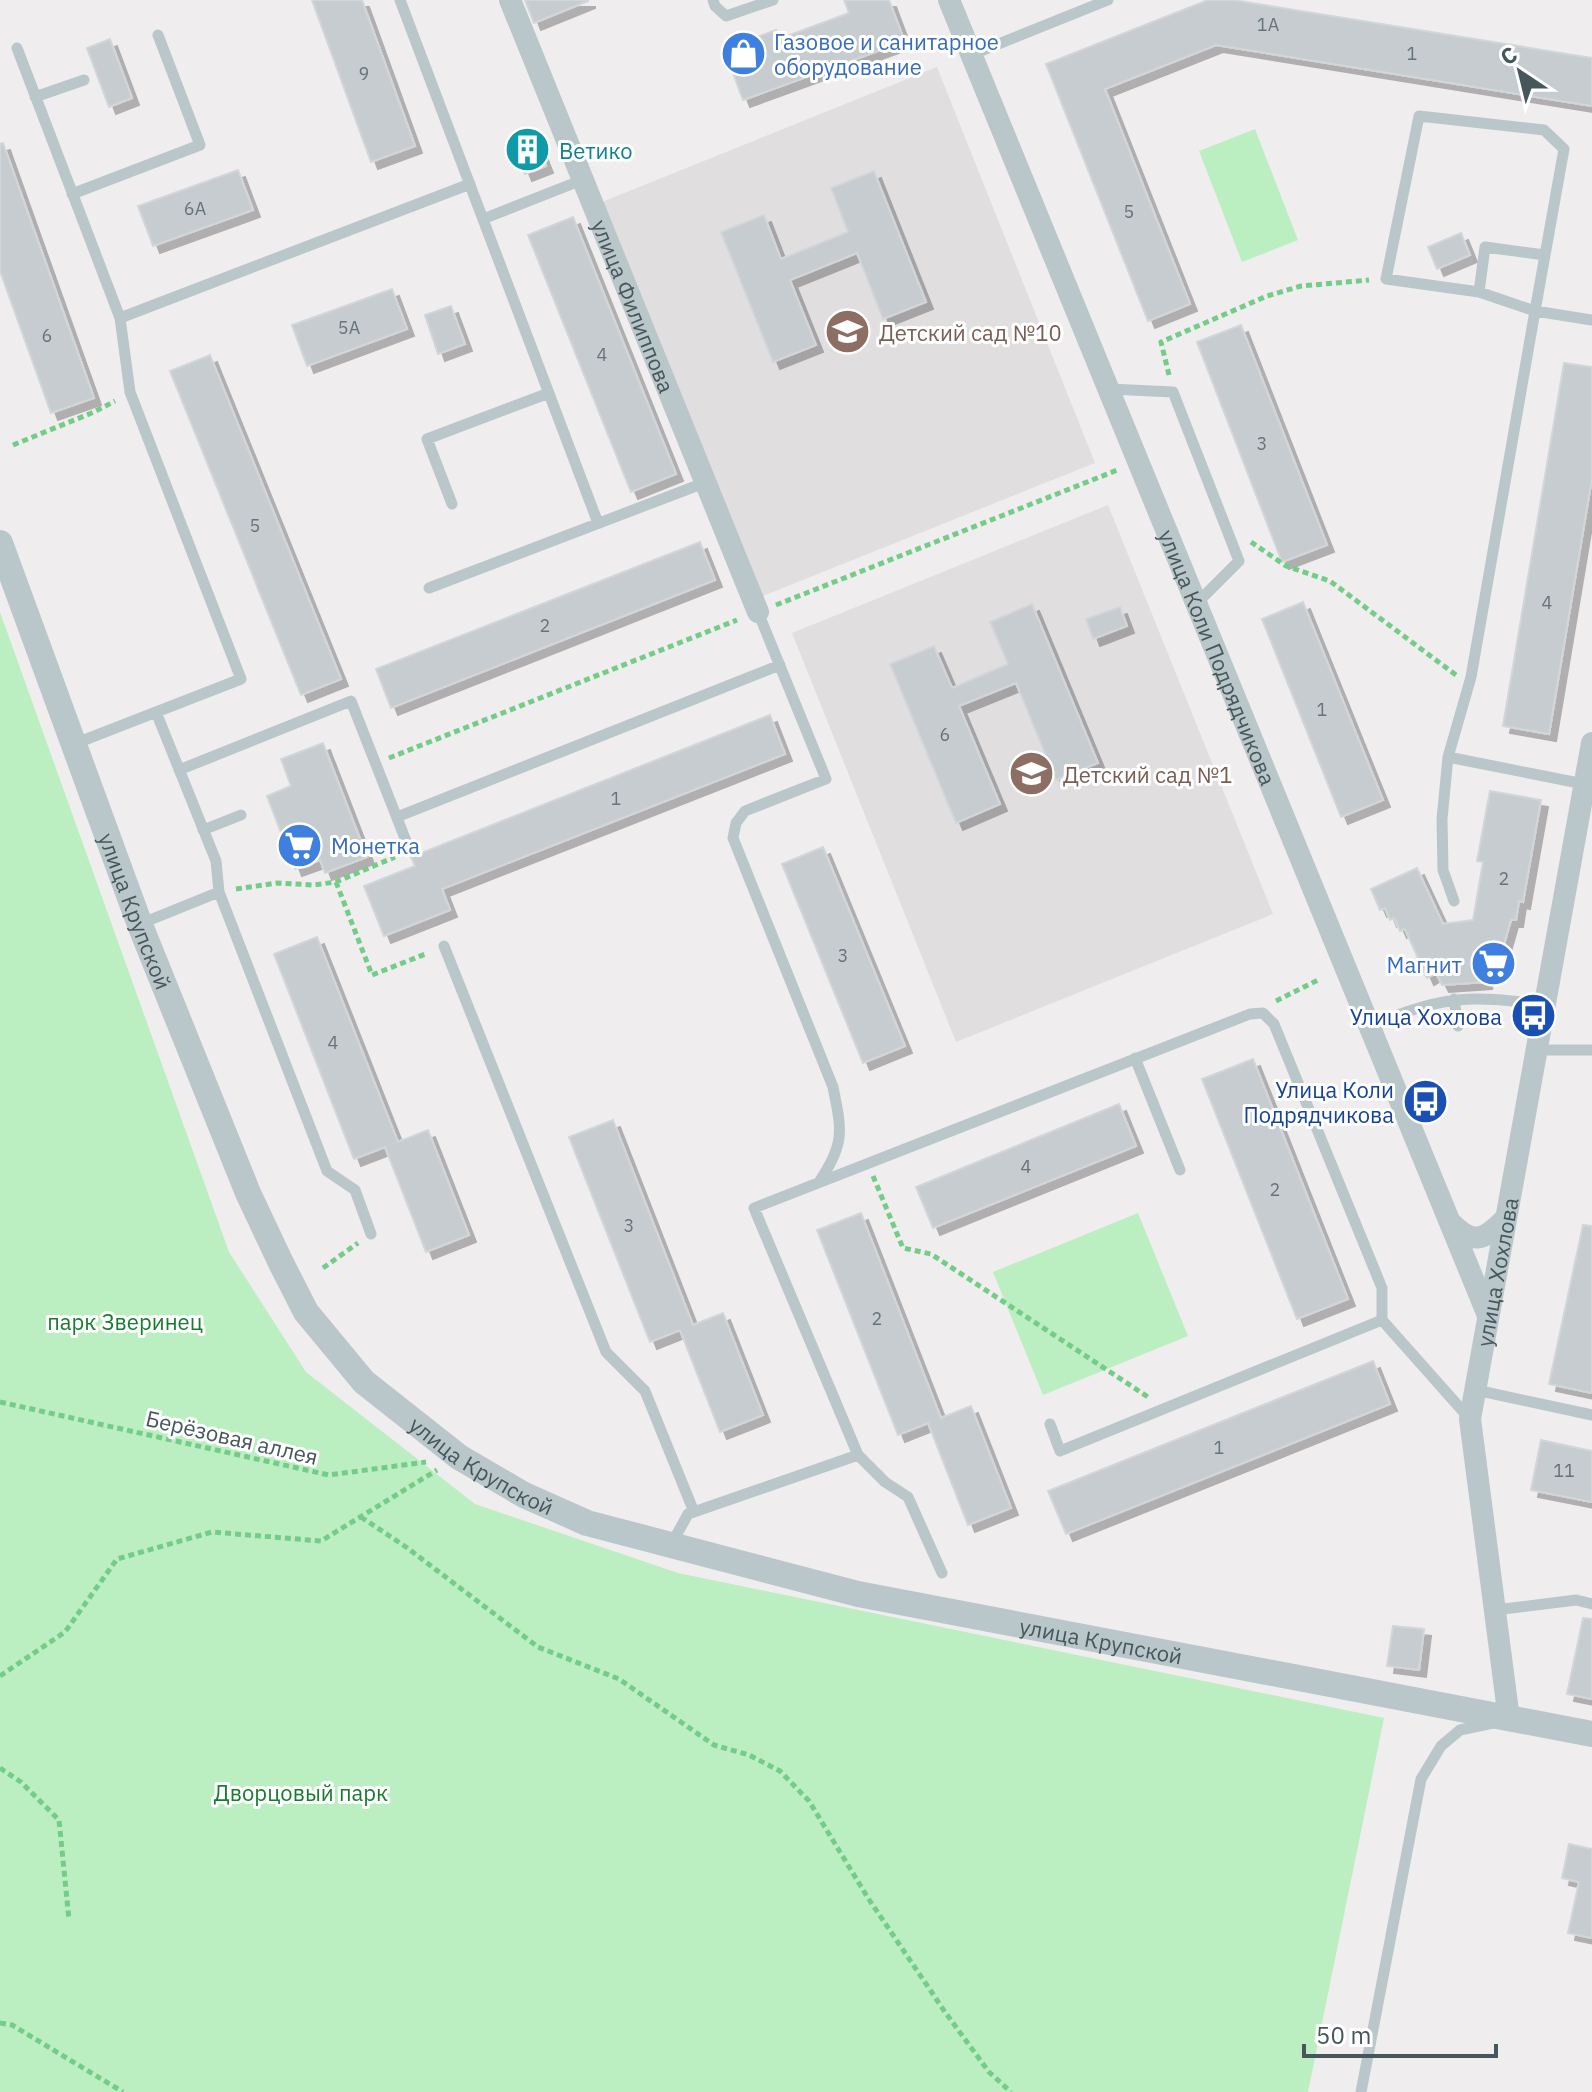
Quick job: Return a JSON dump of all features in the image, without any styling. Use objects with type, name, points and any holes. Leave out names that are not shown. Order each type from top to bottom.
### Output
[{"type":"street","name":"улица Филиппова","points":[[510,0],[758,612]]},
{"type":"street","name":"улица Коли Подрядчикова","points":[[949,0],[1487,1313]]},
{"type":"street","name":"улица Крупской","points":[[0,543],[140,925],[248,1193],[306,1312],[364,1382],[459,1457],[524,1495],[587,1523],[858,1594],[1509,1719]]},
{"type":"street","name":"улица Хохлова","points":[[1509,1719],[1470,1419],[1544,1005],[1584,824],[1584,784],[1592,743]]},
{"type":"street","points":[[1449,1221],[1468,1237],[1478,1238],[1486,1236],[1504,1220]]},
{"type":"street","points":[[1509,1719],[1592,1734]]},
{"type":"lane","points":[[400,0],[598,523]]},
{"type":"lane","points":[[713,0],[726,16],[773,0]]},
{"type":"lane","points":[[971,55],[1108,0]]},
{"type":"lane","points":[[72,194],[200,145],[158,35]]},
{"type":"lane","points":[[17,48],[120,318],[130,392],[241,679],[73,744]]},
{"type":"lane","points":[[35,97],[84,80]]},
{"type":"lane","points":[[1454,901],[1443,870],[1442,819],[1448,757],[1469,684],[1535,311],[1564,149],[1544,130],[1419,116],[1386,279],[1479,292],[1535,311],[1592,320]]},
{"type":"lane","points":[[483,219],[582,180]]},
{"type":"lane","points":[[120,318],[470,184]]},
{"type":"lane","points":[[1479,292],[1485,247],[1545,255]]},
{"type":"lane","points":[[1110,389],[1173,392],[1239,561],[1197,603]]},
{"type":"lane","points":[[452,504],[427,439],[549,393]]},
{"type":"lane","points":[[429,588],[704,483]]},
{"type":"lane","points":[[758,612],[826,779],[745,811],[736,823],[733,838],[833,1087],[840,1139],[834,1160],[819,1182]]},
{"type":"lane","points":[[397,817],[780,665]]},
{"type":"lane","points":[[179,770],[351,701],[408,846]]},
{"type":"lane","points":[[156,712],[216,861],[219,892],[327,1171],[355,1190],[371,1234]]},
{"type":"lane","points":[[1448,757],[1584,784]]},
{"type":"lane","points":[[203,830],[241,815]]},
{"type":"lane","points":[[140,925],[219,892]]},
{"type":"lane","points":[[444,946],[606,1352],[645,1391],[694,1512]]},
{"type":"lane","points":[[1368,1027],[1403,1011],[1454,999],[1503,999],[1544,1005]]},
{"type":"lane","points":[[1454,999],[1458,1026]]},
{"type":"lane","points":[[942,1573],[908,1497],[885,1482],[858,1455],[754,1208],[1250,1014],[1263,1013],[1274,1024],[1382,1288],[1382,1320],[1470,1419]]},
{"type":"lane","points":[[1536,1050],[1592,1050]]},
{"type":"lane","points":[[1135,1058],[1180,1170]]},
{"type":"lane","points":[[1050,1424],[1060,1451],[1382,1320]]},
{"type":"lane","points":[[1476,1390],[1592,1415]]},
{"type":"lane","points":[[671,1545],[688,1514],[858,1455]]},
{"type":"lane","points":[[1495,1610],[1576,1600],[1592,1604]]},
{"type":"lane","points":[[1361,2092],[1421,1779],[1441,1746],[1460,1730],[1509,1719]]},
{"type":"path","points":[[1173,392],[1161,342],[1267,296],[1301,286],[1386,279]]},
{"type":"path","points":[[13,445],[94,412],[130,392]]},
{"type":"path","points":[[1224,523],[1286,566],[1330,581],[1469,684]]},
{"type":"path","points":[[219,892],[277,883],[313,885],[336,882],[391,861],[408,846]]},
{"type":"path","points":[[336,882],[372,975],[444,946]]},
{"type":"path","points":[[1250,1014],[1318,980]]},
{"type":"path","points":[[868,1163],[903,1248],[931,1254],[1165,1409]]},
{"type":"path","points":[[323,1268],[371,1234]]},
{"type":"path","name":"Берёзовая аллея","points":[[0,1402],[329,1475],[459,1457]]},
{"type":"path","points":[[0,1676],[65,1632],[117,1559],[212,1532],[321,1541],[459,1457]]},
{"type":"path","points":[[361,1517],[406,1547],[538,1647],[619,1679],[714,1745],[749,1755],[780,1771],[809,1801],[868,1898],[954,2024],[989,2072],[1011,2092]]},
{"type":"path","points":[[0,1768],[21,1782],[59,1820],[69,1920]]},
{"type":"path","points":[[0,2023],[12,2025],[123,2092]]},
{"type":"shaded area","name":"Детский сад №10","points":[[937,67],[1095,463],[760,597],[602,202]]},
{"type":"shaded area","name":"Детский сад №1","points":[[1108,505],[1273,914],[956,1042],[792,633]]},
{"type":"green space","points":[[1255,129],[1298,240],[1242,262],[1199,151]]},
{"type":"green space","name":"Дворцовый парк","points":[[0,612],[229,1252],[306,1372],[475,1504],[678,1573],[1384,1718],[1308,2092],[0,2092]]},
{"type":"green space","points":[[1138,1213],[1188,1336],[1043,1395],[993,1272]]},
{"type":"building","points":[[312,0],[362,0],[415,146],[371,162]]},
{"type":"building","points":[[525,0],[588,0],[588,1],[534,23]]},
{"type":"building","points":[[844,0],[889,0],[903,37],[890,41],[892,46],[743,100],[724,49],[776,30],[779,39],[849,13]]},
{"type":"building","points":[[1208,0],[1233,0],[1592,58],[1592,106],[1216,45],[1105,89],[1190,304],[1148,321],[1046,64]]},
{"type":"building","points":[[110,39],[132,98],[109,107],[87,48]]},
{"type":"building","name":"Ветико","points":[[533,133],[546,166],[525,174],[512,141]]},
{"type":"building","points":[[3,143],[94,398],[51,413],[0,271],[0,144]]},
{"type":"building","points":[[238,170],[253,210],[153,246],[138,206]]},
{"type":"building","points":[[874,171],[926,302],[883,319],[857,253],[790,280],[816,345],[773,362],[721,232],[764,215],[781,259],[848,232],[831,188]]},
{"type":"building","points":[[573,217],[676,474],[631,492],[528,235]]},
{"type":"building","points":[[1461,233],[1470,255],[1437,269],[1428,247]]},
{"type":"building","points":[[392,289],[407,329],[307,366],[292,325]]},
{"type":"building","points":[[451,306],[465,344],[438,354],[425,315]]},
{"type":"building","points":[[1241,325],[1327,545],[1282,562],[1197,342]]},
{"type":"building","points":[[210,355],[341,679],[301,695],[170,371]]},
{"type":"building","points":[[1564,363],[1592,367],[1592,478],[1549,734],[1503,726]]},
{"type":"building","points":[[700,542],[715,580],[391,708],[376,669]]},
{"type":"building","points":[[1303,602],[1383,800],[1341,817],[1262,619]]},
{"type":"building","points":[[1032,604],[1098,763],[1056,780],[1016,683],[959,706],[1000,804],[956,823],[890,664],[934,646],[952,688],[1008,664],[990,622]]},
{"type":"building","points":[[1120,607],[1127,626],[1093,639],[1086,619]]},
{"type":"building","points":[[770,715],[785,754],[442,889],[450,910],[384,936],[364,886],[415,866],[411,857]]},
{"type":"building","points":[[323,743],[367,857],[325,873],[320,860],[295,869],[267,796],[291,786],[281,759]]},
{"type":"building","points":[[1490,791],[1541,800],[1523,902],[1519,901],[1516,920],[1511,920],[1497,969],[1488,968],[1485,982],[1442,985],[1436,973],[1427,978],[1405,929],[1400,931],[1385,908],[1380,910],[1371,889],[1417,868],[1443,924],[1473,920],[1483,862],[1477,861]]},
{"type":"building","points":[[823,847],[905,1046],[863,1063],[782,864]]},
{"type":"building","points":[[317,937],[398,1142],[428,1130],[469,1235],[426,1252],[385,1147],[354,1159],[274,954]]},
{"type":"building","points":[[1253,1059],[1348,1299],[1297,1319],[1202,1079]]},
{"type":"building","points":[[1119,1104],[1136,1146],[933,1228],[916,1187]]},
{"type":"building","points":[[613,1120],[693,1325],[723,1313],[763,1415],[720,1432],[680,1330],[650,1342],[569,1137]]},
{"type":"building","points":[[861,1213],[941,1418],[971,1406],[1011,1508],[968,1525],[928,1423],[898,1435],[817,1230]]},
{"type":"building","points":[[1583,1225],[1592,1226],[1592,1393],[1549,1384]]},
{"type":"building","points":[[1373,1361],[1390,1404],[1066,1534],[1048,1491]]},
{"type":"building","points":[[1541,1440],[1592,1451],[1592,1502],[1531,1490]]},
{"type":"building","points":[[1583,1618],[1592,1619],[1592,1699],[1567,1694]]},
{"type":"building","points":[[1393,1626],[1424,1629],[1419,1670],[1387,1666]]},
{"type":"building","points":[[1569,1844],[1592,1849],[1592,1938],[1568,1933],[1579,1882],[1562,1878]]},
{"type":"place","name":"Газовое и санитарное оборудование","points":[[743,54]]},
{"type":"place","name":"Ветико","points":[[528,150]]},
{"type":"place","name":"Детский сад №10","points":[[848,332]]},
{"type":"place","name":"Детский сад №1","points":[[1032,774]]},
{"type":"place","name":"Монетка","points":[[300,845]]},
{"type":"place","name":"Магнит","points":[[1493,964]]},
{"type":"place","name":"Улица Хохлова","points":[[1533,1016]]},
{"type":"place","name":"Улица Коли Подрядчикова","points":[[1425,1102]]},
{"type":"park label","name":"парк Зверинец","points":[[125,1321]]}]
